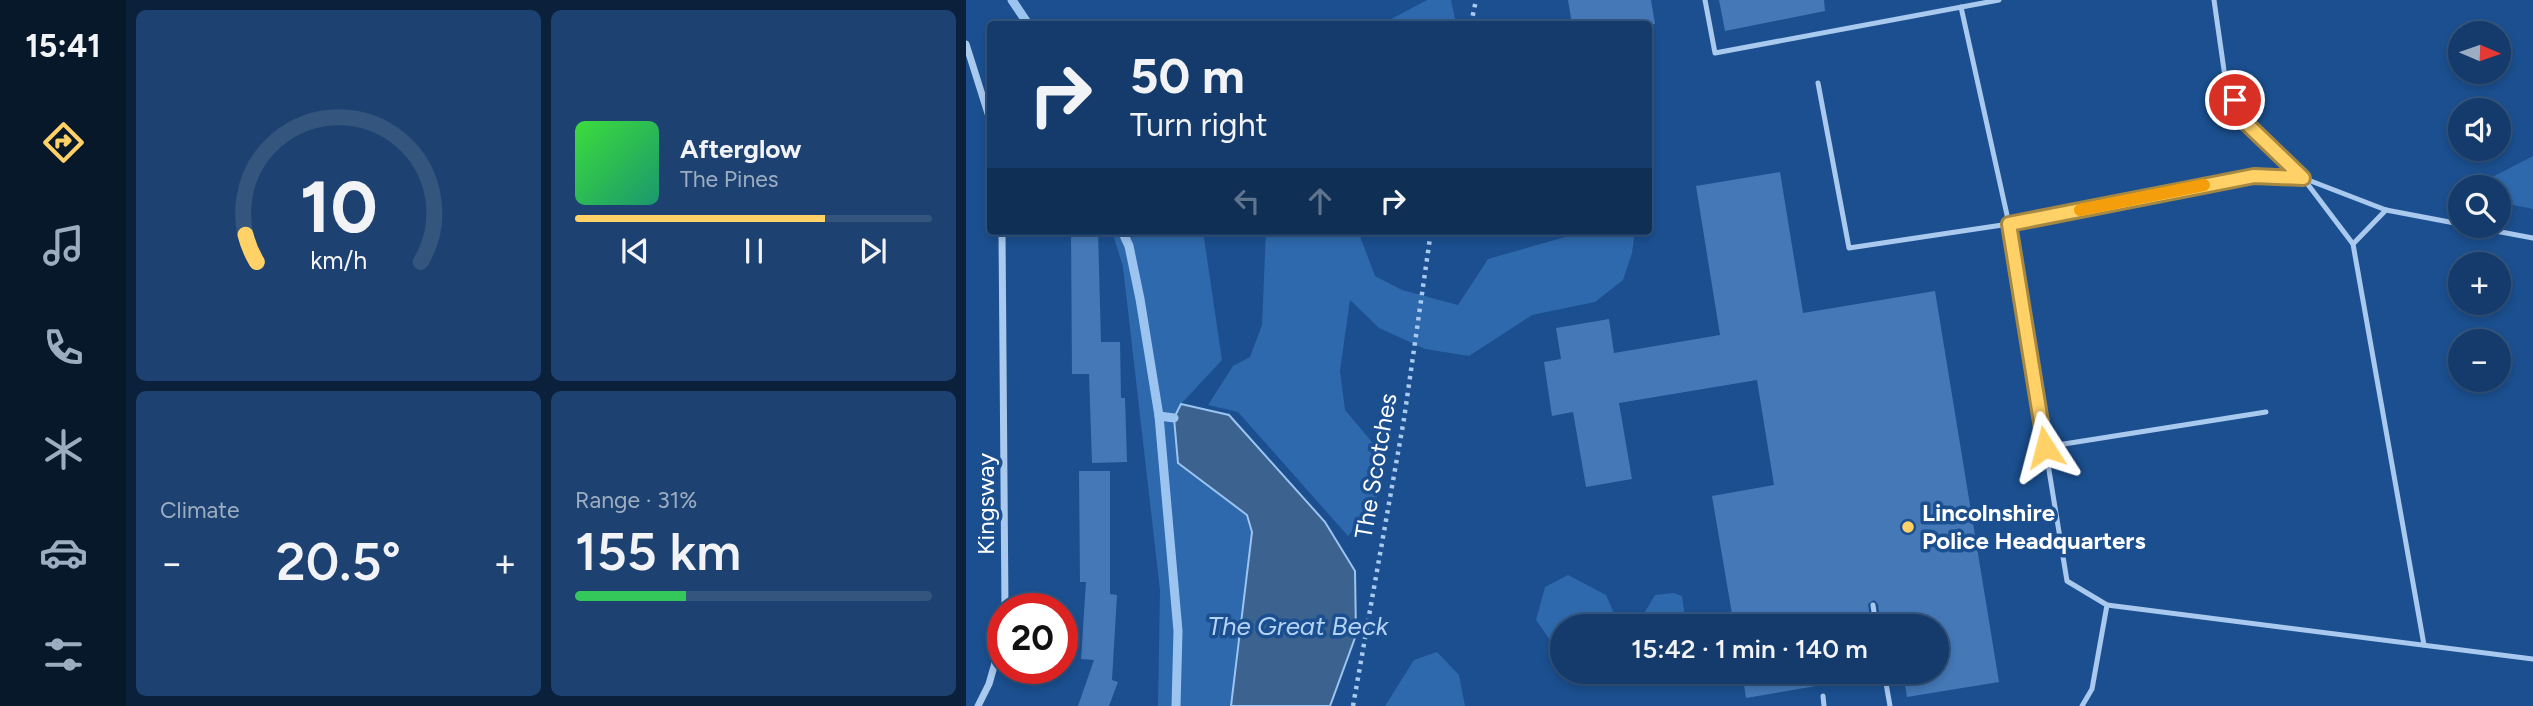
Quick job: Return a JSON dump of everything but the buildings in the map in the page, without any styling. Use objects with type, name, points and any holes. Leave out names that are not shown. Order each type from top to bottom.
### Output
[{"type":"street","points":[[966,44],[987,110]]},
{"type":"street","name":"Kingsway","points":[[1002,235],[1005,593]]},
{"type":"street","points":[[978,706],[989,684]]},
{"type":"lane","points":[[1705,0],[1715,53],[1999,0]]},
{"type":"lane","points":[[2214,0],[2225,77],[2246,123],[2303,178],[2353,244],[2424,645]]},
{"type":"lane","points":[[1961,7],[2009,224],[2067,581],[2107,605],[2533,659]]},
{"type":"lane","points":[[1818,83],[1849,248],[2009,224],[2254,176],[2303,178],[2386,210],[2448,222]]},
{"type":"lane","points":[[2353,244],[2386,210]]},
{"type":"lane","points":[[2511,234],[2533,238]]},
{"type":"lane","points":[[2045,447],[2266,412]]},
{"type":"lane","points":[[1873,605],[1874,614]]},
{"type":"lane","points":[[2082,706],[2092,689],[2107,605]]},
{"type":"lane","points":[[1886,684],[1890,706]]},
{"type":"lane","points":[[1823,696],[1824,706]]},
{"type":"path","points":[[1472,21],[1476,0]]},
{"type":"path","name":"The Scotches","points":[[1353,706],[1404,419],[1430,235]]},
{"type":"shaded area","points":[[1427,0],[1451,0],[1455,21],[1388,21]]},
{"type":"shaded area","points":[[2533,156],[2533,209],[2511,204],[2511,175],[2496,175]]},
{"type":"shaded area","points":[[1113,235],[1204,235],[1222,360],[1181,404],[1174,418],[1178,463],[1247,515],[1252,532],[1231,706],[1158,706],[1160,590],[1123,267]]},
{"type":"shaded area","points":[[1266,235],[1360,235],[1375,276],[1402,290],[1458,305],[1488,259],[1572,235],[1634,235],[1623,280],[1595,302],[1532,315],[1469,356],[1425,349],[1379,328],[1350,300],[1340,371],[1345,410],[1378,449],[1377,502],[1348,536],[1238,412],[1208,405],[1233,366],[1250,357],[1262,325]]},
{"type":"shaded area","points":[[1568,575],[1606,595],[1614,614],[1550,614],[1550,640],[1536,620],[1545,587]]},
{"type":"shaded area","points":[[1674,593],[1682,596],[1685,614],[1644,614],[1655,595]]},
{"type":"shaded area","points":[[1437,652],[1459,675],[1465,706],[1385,706],[1414,660]]},
{"type":"water","name":"The Great Beck","points":[[1181,404],[1229,415],[1325,522],[1355,571],[1356,635],[1330,706],[1231,706],[1252,532],[1247,515],[1178,463],[1174,418]]},
{"type":"waterway","name":"The Great Beck","points":[[1012,0],[1026,21]]},
{"type":"waterway","name":"The Great Beck","points":[[1124,235],[1129,246],[1140,299],[1159,416],[1174,418]]},
{"type":"waterway","name":"The Great Beck","points":[[1159,416],[1178,631],[1176,706]]},
{"type":"slow traffic","points":[[2080,210],[2204,185]]},
{"type":"place","name":"Lincolnshire Police Headquarters","points":[[1908,527]]},
{"type":"route","points":[[2045,447],[2009,224],[2254,176],[2303,178],[2246,123],[2235,100]]}]
